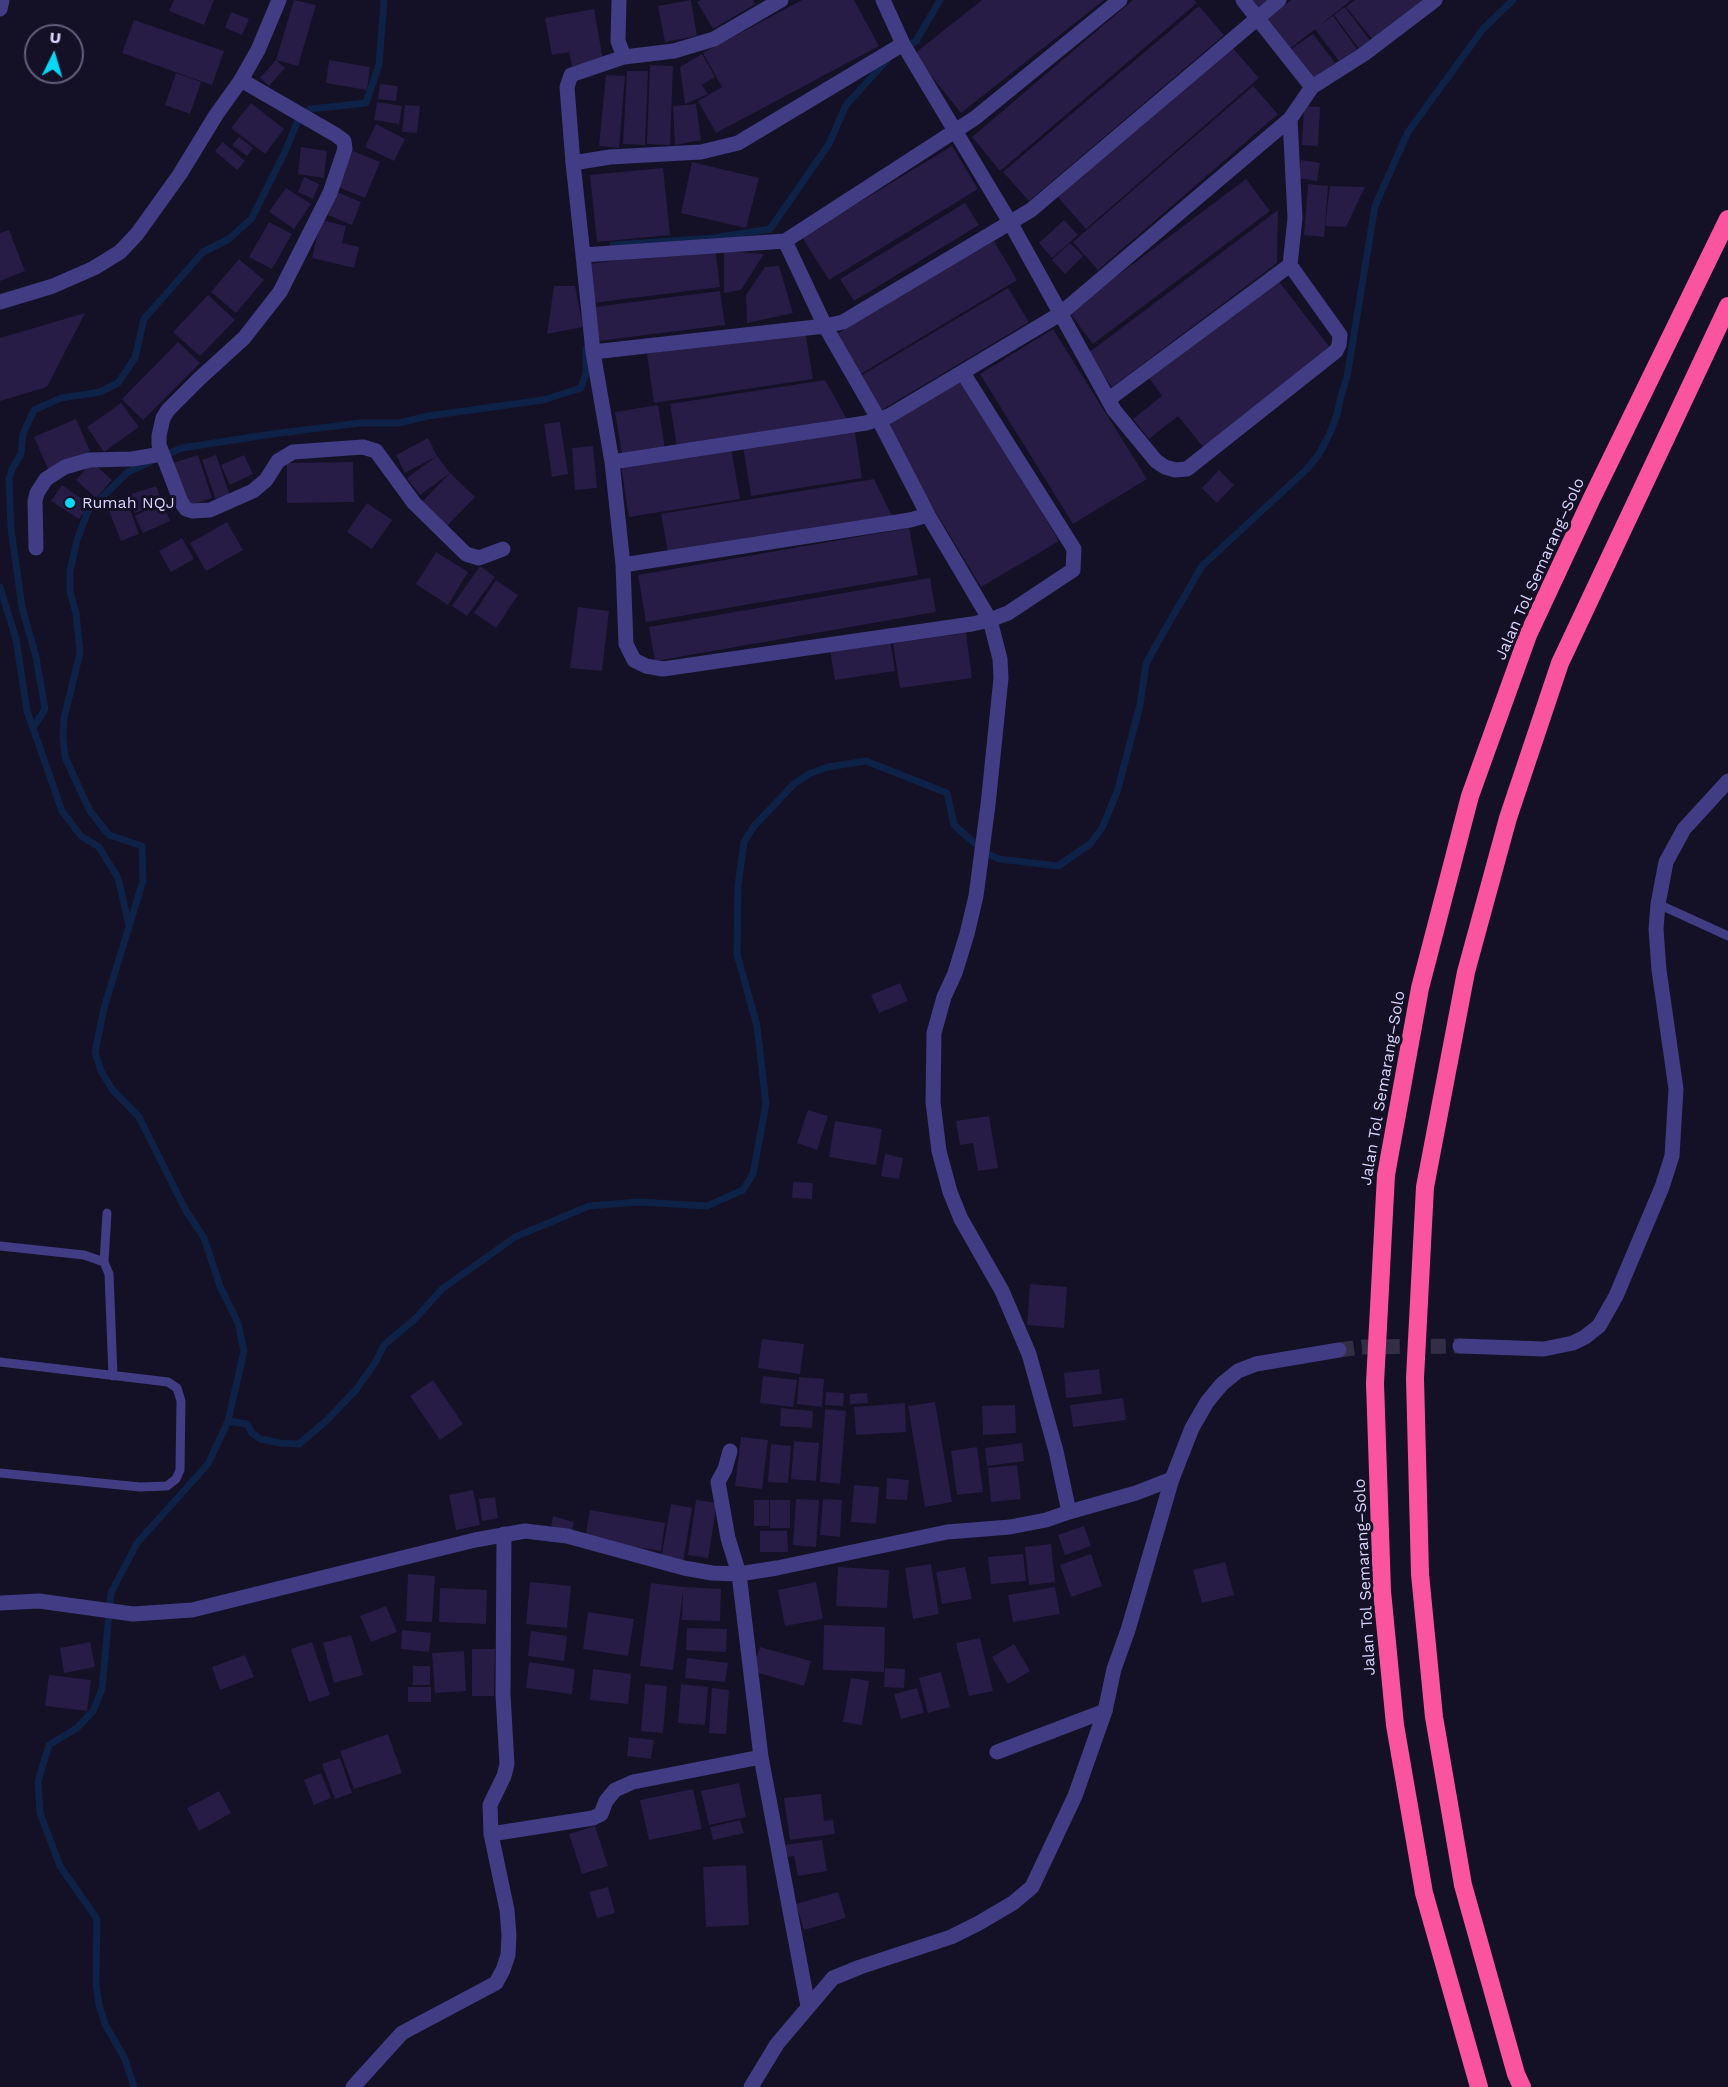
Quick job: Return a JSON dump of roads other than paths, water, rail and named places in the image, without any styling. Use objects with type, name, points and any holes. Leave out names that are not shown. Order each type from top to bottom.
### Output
[{"type":"highway","name":"Jalan Tol Semarang–Solo","points":[[1479,2087],[1424,1893],[1394,1714],[1382,1590],[1375,1383],[1386,1175],[1420,988],[1470,796],[1528,635],[1728,219]]},
{"type":"highway","points":[[1522,2087],[1463,1885],[1434,1717],[1420,1574],[1415,1378],[1425,1187],[1466,972],[1508,818],[1560,663],[1728,306]]},
{"type":"street","points":[[0,9],[2,0]]},
{"type":"street","points":[[0,302],[53,286],[94,268],[120,252],[137,234],[180,174],[216,115],[241,80],[258,50],[279,0]]},
{"type":"street","points":[[619,0],[618,41],[624,57]]},
{"type":"street","points":[[781,0],[714,39],[674,51],[624,57],[571,75],[567,87],[593,352],[612,462],[623,565],[626,644],[634,660],[646,666],[663,669],[990,620],[1008,613],[1073,570],[1074,549],[963,373]]},
{"type":"street","points":[[883,0],[903,44],[1011,224],[1114,410],[1156,461],[1165,468],[1187,469],[1336,351],[1339,345],[1340,335],[1290,265],[1295,218],[1290,119]]},
{"type":"street","points":[[583,255],[785,241],[957,131],[1120,0]]},
{"type":"street","points":[[1243,0],[1312,87]]},
{"type":"street","points":[[593,352],[825,326],[843,322],[1031,210],[1278,0]]},
{"type":"street","points":[[612,462],[879,420],[889,416],[1060,314],[1290,119],[1312,87],[1364,54],[1435,0]]},
{"type":"street","points":[[573,163],[633,155],[701,152],[738,143],[903,44]]},
{"type":"street","points":[[241,80],[344,141],[342,161],[330,193],[280,292],[244,338],[168,410],[163,418],[159,436],[163,458],[181,502],[186,509],[200,512],[242,497],[266,480],[278,461],[293,452],[363,447],[369,448],[381,457],[414,503],[466,554],[479,558],[503,549]]},
{"type":"street","points":[[785,241],[825,326],[879,420],[927,515],[990,620],[1000,659],[1001,678],[976,896],[967,934],[955,973],[944,997],[934,1033],[932,1063],[935,1129],[944,1172],[961,1220],[1002,1291],[1029,1354],[1070,1512]]},
{"type":"street","points":[[1109,399],[1290,265]]},
{"type":"street","points":[[36,548],[35,501],[46,479],[65,467],[89,460],[163,458]]},
{"type":"street","points":[[623,565],[910,520],[927,515]]},
{"type":"street","points":[[1460,1346],[1544,1349],[1580,1340],[1599,1326],[1629,1267],[1672,1156],[1676,1089],[1656,947],[1658,904],[1666,862],[1678,837],[1728,782]]},
{"type":"street","points":[[751,2087],[777,2044],[833,1978],[860,1966],[951,1937],[1013,1903],[1032,1887],[1075,1796],[1105,1711],[1114,1669],[1128,1630],[1172,1479],[1192,1428],[1207,1402],[1222,1384],[1238,1371],[1256,1364],[1339,1350]]},
{"type":"street","points":[[730,1451],[725,1469],[718,1482],[728,1538],[739,1574],[761,1758],[808,2006]]},
{"type":"street","points":[[0,1603],[39,1600],[133,1614],[192,1610],[224,1604],[452,1545],[525,1531],[555,1534],[684,1568],[712,1573],[739,1574],[947,1532],[1011,1527],[1046,1520],[1136,1493],[1172,1479]]},
{"type":"street","points":[[353,2087],[402,2033],[496,1983],[508,1955],[507,1910],[491,1834],[490,1805],[504,1776],[507,1764],[503,1695],[504,1534]]},
{"type":"street","points":[[997,1752],[1105,1711]]},
{"type":"street","points":[[491,1834],[593,1818],[601,1814],[606,1801],[615,1790],[633,1782],[761,1758]]},
{"type":"lane","points":[[1658,904],[1728,936]]},
{"type":"lane","points":[[107,1213],[104,1262],[109,1274],[113,1376]]},
{"type":"lane","points":[[0,1246],[84,1255],[104,1262]]},
{"type":"lane","points":[[0,1362],[168,1382],[177,1388],[181,1401],[180,1470],[176,1479],[167,1486],[140,1488],[0,1473]]},
{"type":"waterway","points":[[33,728],[45,709],[36,657],[22,607],[11,529],[9,479],[21,454],[23,434],[34,410],[61,398],[100,392],[118,383],[135,358],[144,319],[203,252],[229,239],[252,218],[299,118],[310,109],[366,103],[379,65],[384,0]]},
{"type":"waterway","points":[[905,48],[916,41],[940,0]]},
{"type":"waterway","points":[[228,1421],[247,1424],[252,1433],[260,1439],[299,1444],[326,1421],[355,1391],[375,1363],[384,1345],[415,1319],[442,1289],[515,1237],[589,1206],[639,1202],[707,1206],[743,1190],[753,1174],[766,1104],[757,1026],[737,954],[738,886],[744,842],[754,826],[795,783],[811,773],[828,767],[866,761],[947,793],[954,825],[986,853],[999,859],[1058,866],[1090,844],[1102,828],[1117,792],[1140,705],[1146,664],[1202,566],[1307,469],[1319,454],[1330,433],[1347,377],[1375,206],[1408,132],[1483,29],[1513,0]]},
{"type":"waterway","points":[[613,245],[714,238],[770,229],[829,144],[846,105],[888,59]]},
{"type":"waterway","points":[[163,456],[182,448],[272,434],[360,423],[399,423],[428,416],[543,400],[581,388],[586,373],[586,349]]},
{"type":"waterway","points":[[134,2087],[125,2059],[105,2024],[99,2005],[96,1984],[97,1919],[60,1866],[40,1813],[38,1781],[49,1745],[77,1728],[93,1711],[102,1689],[111,1593],[137,1543],[208,1464],[228,1421],[244,1351],[238,1323],[220,1286],[204,1238],[185,1209],[139,1117],[112,1089],[101,1071],[95,1052],[104,1008],[143,881],[142,846],[109,835],[90,811],[65,757],[64,718],[80,653],[76,613],[70,592],[70,571],[77,540],[88,511],[128,472],[150,462]]},
{"type":"waterway","points":[[0,587],[16,639],[27,711],[62,811],[81,836],[99,847],[118,878],[129,925]]},
{"type":"tunnel","points":[[1339,1350],[1362,1347],[1460,1346]]},
{"type":"place","name":"Rumah NQJ","points":[[70,503]]}]
